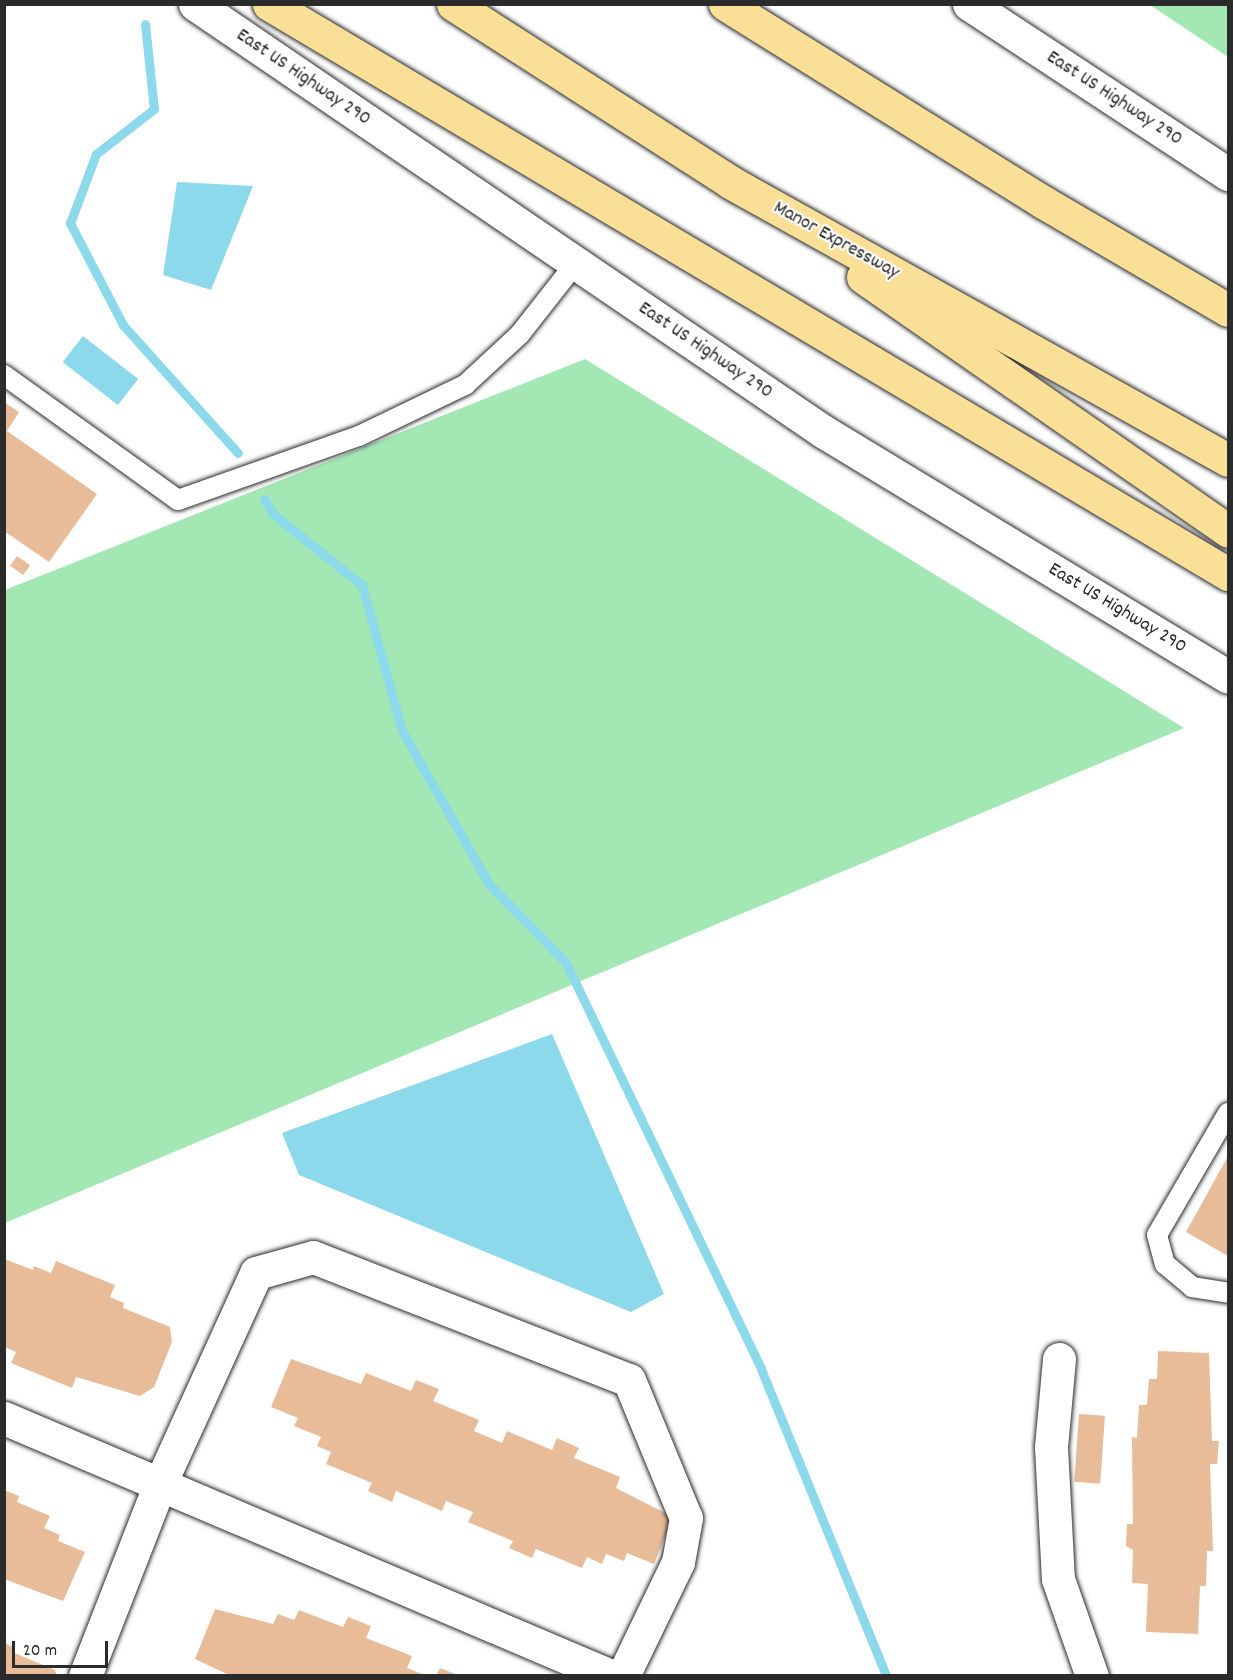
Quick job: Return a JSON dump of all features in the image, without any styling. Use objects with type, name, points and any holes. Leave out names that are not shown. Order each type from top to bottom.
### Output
[{"type":"highway","points":[[269,4],[1228,574]]},
{"type":"highway","name":"Manor Expressway","points":[[453,4],[730,182],[1228,460]]},
{"type":"highway","points":[[725,4],[1043,202],[1228,310]]},
{"type":"highway","points":[[730,182],[1228,531]]},
{"type":"street","name":"East US Highway 290","points":[[195,4],[824,432],[1228,677]]},
{"type":"street","name":"East US Highway 290","points":[[969,4],[1228,174]]},
{"type":"street","points":[[85,1676],[159,1486],[256,1273],[313,1257],[629,1380],[686,1518],[678,1562],[623,1676]]},
{"type":"street","points":[[1059,1359],[1051,1447],[1058,1579],[1092,1676]]},
{"type":"street","points":[[4,1418],[159,1486],[611,1676]]},
{"type":"lane","points":[[4,375],[178,500],[359,436],[465,385],[520,334],[575,264]]},
{"type":"lane","points":[[1228,1113],[1157,1235],[1165,1264],[1192,1287],[1228,1293]]},
{"type":"green space","points":[[1150,5],[1228,5],[1228,57]]},
{"type":"green space","points":[[585,359],[1184,728],[5,1223],[5,590]]},
{"type":"water","points":[[177,182],[253,186],[211,290],[163,275]]},
{"type":"water","points":[[83,336],[138,379],[118,405],[63,362]]},
{"type":"water","points":[[552,1034],[664,1294],[631,1312],[299,1175],[282,1133]]},
{"type":"building","points":[[4,402],[19,412],[7,431],[97,494],[49,562],[4,531]]},
{"type":"building","points":[[17,556],[30,565],[23,575],[10,566]]},
{"type":"building","points":[[1228,1156],[1228,1256],[1186,1232]]},
{"type":"building","points":[[4,1259],[33,1270],[34,1266],[51,1273],[56,1261],[115,1285],[110,1297],[124,1303],[123,1308],[170,1327],[172,1342],[154,1387],[140,1396],[76,1377],[72,1388],[11,1363],[16,1352],[4,1347]]},
{"type":"building","points":[[1158,1351],[1209,1353],[1212,1441],[1219,1441],[1217,1464],[1210,1464],[1213,1551],[1207,1551],[1206,1586],[1200,1586],[1198,1634],[1146,1632],[1148,1584],[1132,1583],[1133,1550],[1126,1546],[1127,1524],[1133,1524],[1132,1437],[1137,1438],[1139,1405],[1147,1405],[1149,1379],[1157,1379]]},
{"type":"building","points":[[291,1359],[361,1384],[366,1373],[411,1391],[416,1380],[439,1389],[433,1401],[479,1420],[474,1431],[502,1443],[507,1431],[552,1450],[557,1438],[579,1448],[574,1458],[620,1477],[616,1488],[673,1517],[654,1564],[627,1553],[624,1561],[606,1554],[602,1564],[587,1557],[582,1568],[536,1549],[532,1558],[509,1548],[513,1541],[468,1522],[473,1512],[446,1501],[442,1511],[396,1491],[392,1502],[368,1491],[372,1483],[326,1464],[331,1452],[317,1446],[321,1437],[294,1426],[298,1418],[271,1407]]},
{"type":"building","points":[[1079,1414],[1105,1416],[1100,1484],[1074,1482]]},
{"type":"building","points":[[4,1490],[19,1496],[17,1502],[50,1516],[44,1528],[60,1535],[58,1541],[85,1552],[63,1601],[4,1579]]},
{"type":"building","points":[[215,1609],[273,1624],[278,1614],[294,1620],[299,1610],[343,1627],[348,1617],[371,1626],[366,1638],[412,1656],[407,1668],[427,1676],[231,1676],[195,1659]]},
{"type":"building","points":[[4,1643],[14,1647],[12,1652],[55,1670],[57,1676],[4,1676]]},
{"type":"building","points":[[440,1668],[458,1675],[458,1676],[436,1676]]},
{"type":"waterway","points":[[145,24],[154,109],[96,154],[70,223],[123,325],[238,453]]},
{"type":"waterway","points":[[264,499],[273,514],[362,585],[402,731],[489,884],[566,963],[761,1369],[886,1676]]}]
